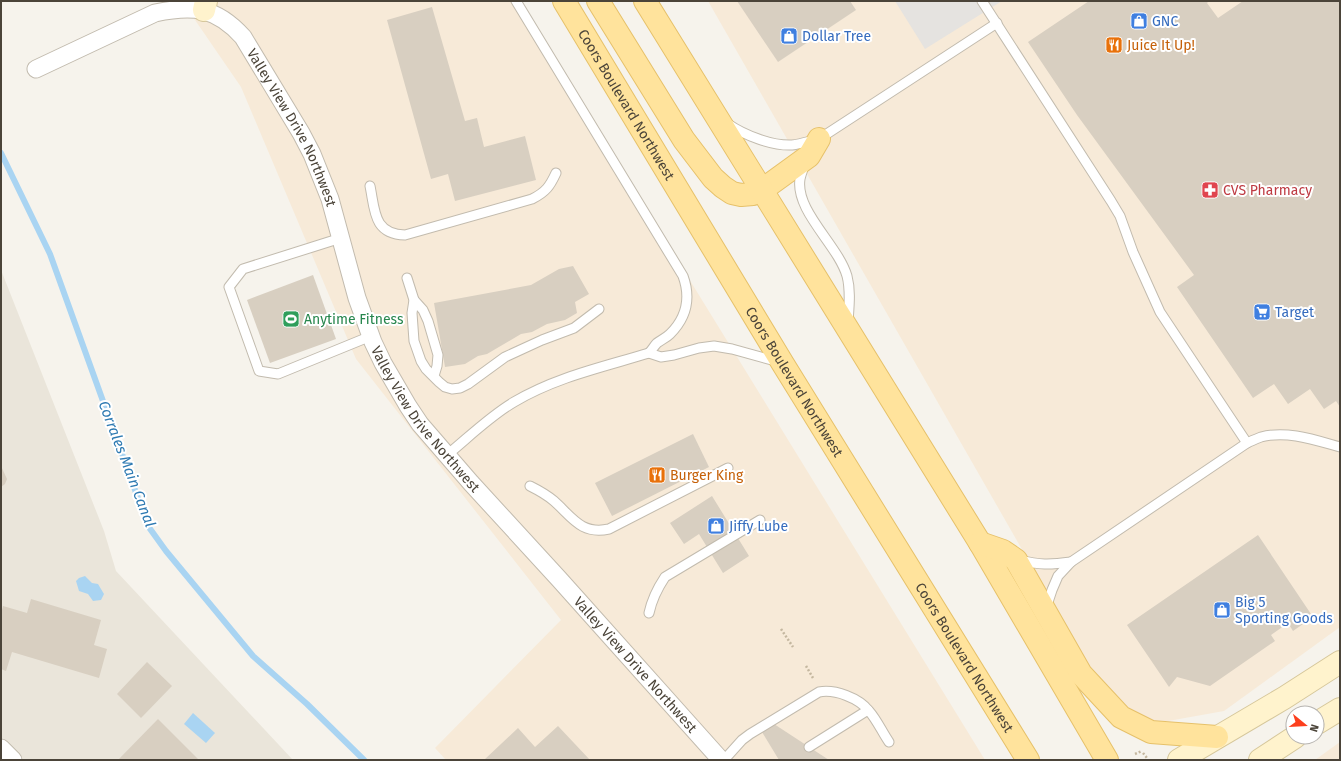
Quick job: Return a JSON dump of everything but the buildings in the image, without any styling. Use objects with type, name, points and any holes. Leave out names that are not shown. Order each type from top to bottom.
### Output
[{"type":"main road","name":"Coors Boulevard Northwest","points":[[564,1],[783,364],[1028,760]]},
{"type":"main road","points":[[598,1],[674,124],[713,178],[723,187],[732,193],[741,195],[753,194],[762,190],[814,148]]},
{"type":"main road","points":[[645,1],[980,543],[1108,760]]},
{"type":"main road","points":[[980,543],[1003,551],[1016,560],[1081,674],[1121,717],[1150,732],[1217,737]]},
{"type":"street","name":"Valley View Drive Northwest","points":[[36,69],[155,14],[171,10],[205,6],[233,26],[243,37],[294,120],[312,154],[330,199],[357,298],[371,336],[383,363],[408,406],[420,424],[471,483],[721,760]]},
{"type":"street","points":[[1178,760],[1284,698],[1340,662]]},
{"type":"street","points":[[1325,718],[1340,709]]},
{"type":"street","points":[[1260,760],[1285,744]]},
{"type":"street","points":[[1,748],[13,760]]},
{"type":"lane","points":[[516,1],[683,276],[687,287],[685,313],[678,325],[669,335],[657,343],[649,353]]},
{"type":"lane","points":[[982,1],[1120,216],[1133,252],[1160,312],[1247,443]]},
{"type":"lane","points":[[847,327],[850,303],[846,276],[837,256],[803,203],[800,192],[800,178],[814,148],[997,23]]},
{"type":"lane","points":[[717,117],[734,128],[765,140],[781,144],[814,148]]},
{"type":"lane","points":[[370,186],[377,219],[381,226],[395,234],[405,235],[532,199],[542,194],[550,185],[556,173]]},
{"type":"lane","points":[[341,238],[243,268],[229,287],[259,371],[278,374],[371,336]]},
{"type":"lane","points":[[408,278],[414,300],[412,313],[414,340],[421,360],[426,369],[445,387],[452,389],[460,388],[505,357],[542,340],[574,328],[600,309]]},
{"type":"lane","points":[[414,300],[423,310],[428,321],[438,355],[434,376]]},
{"type":"lane","points":[[447,455],[494,416],[533,392],[573,375],[649,353],[661,357],[714,346],[744,352],[783,364]]},
{"type":"lane","points":[[1046,611],[1058,576],[1071,562],[1247,443],[1261,437],[1292,435],[1340,447]]},
{"type":"lane","points":[[530,486],[553,500],[582,527],[600,531],[609,529],[728,468]]},
{"type":"lane","points":[[649,613],[654,595],[665,577],[760,520]]},
{"type":"lane","points":[[1016,560],[1035,564],[1051,565],[1071,562]]},
{"type":"lane","points":[[724,760],[742,740],[750,734],[819,692],[830,691],[843,694],[856,701],[868,710],[889,742]]},
{"type":"lane","points":[[809,747],[868,710]]},
{"type":"path","points":[[781,629],[793,647]]},
{"type":"path","points":[[806,666],[814,679]]},
{"type":"path","points":[[1135,754],[1142,751]]},
{"type":"shaded area","points":[[182,1],[518,1],[985,760],[446,760],[435,748],[561,620],[356,359],[241,87]]},
{"type":"shaded area","points":[[708,1],[1340,1],[1340,627],[1224,711],[1157,723],[1129,711],[1095,677]]},
{"type":"shaded area","points":[[895,1],[1002,1],[925,49]]},
{"type":"shaded area","points":[[1,270],[104,531],[116,571],[293,760],[1,760]]},
{"type":"shaded area","points":[[1340,742],[1340,760],[1315,760]]},
{"type":"water","points":[[85,576],[92,583],[98,584],[104,594],[101,600],[93,601],[88,594],[79,591],[76,581]]},
{"type":"water","points":[[193,713],[215,733],[206,743],[184,724]]},
{"type":"waterway","name":"Corrales Main Canal","points":[[1,153],[50,254],[148,526],[166,551],[253,656],[307,704],[364,760]]},
{"type":"place","name":"GNC","points":[[1139,21]]},
{"type":"place","name":"Dollar Tree","points":[[789,36]]},
{"type":"place","name":"Juice It Up!","points":[[1114,45]]},
{"type":"place","name":"CVS Pharmacy","points":[[1210,190]]},
{"type":"place","name":"Target","points":[[1262,312]]},
{"type":"place","name":"Anytime Fitness","points":[[291,319]]},
{"type":"place","name":"Burger King","points":[[657,475]]},
{"type":"place","name":"Jiffy Lube","points":[[716,526]]},
{"type":"place","name":"Big 5 Sporting Goods","points":[[1222,610]]}]
